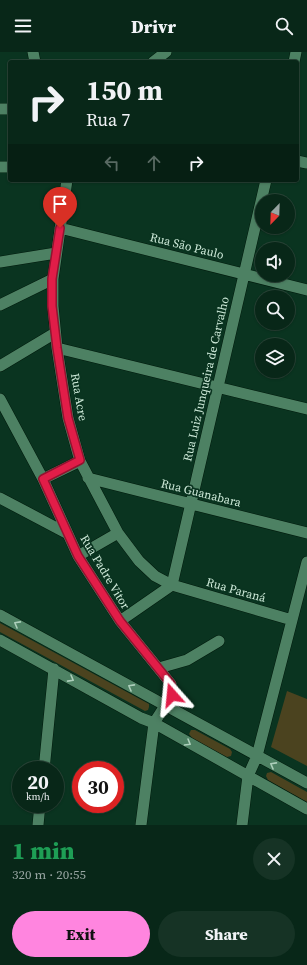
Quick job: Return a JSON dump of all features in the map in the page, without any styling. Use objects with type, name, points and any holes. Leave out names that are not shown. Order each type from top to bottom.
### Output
[{"type":"street","points":[[156,60],[166,52]]},
{"type":"street","name":"Rua Acre","points":[[67,182],[52,279],[52,306],[68,418],[80,460],[88,478],[118,533],[139,561],[155,576],[172,585]]},
{"type":"street","name":"Rua Luiz Junqueira de Carvalho","points":[[172,585],[266,182]]},
{"type":"street","name":"Rua São Paulo","points":[[60,228],[307,290]]},
{"type":"street","points":[[0,262],[56,253]]},
{"type":"street","points":[[0,304],[52,279]]},
{"type":"street","points":[[0,366],[55,333]]},
{"type":"street","points":[[57,348],[307,409]]},
{"type":"street","name":"Rua Padre Vitor","points":[[0,399],[43,479],[78,556],[120,621],[171,684],[173,691],[165,705]]},
{"type":"street","points":[[43,479],[80,460]]},
{"type":"street","name":"Rua Guanabara","points":[[88,478],[307,533]]},
{"type":"street","points":[[0,498],[68,534]]},
{"type":"street","points":[[78,556],[118,533]]},
{"type":"street","points":[[242,825],[248,776],[257,756],[307,562]]},
{"type":"street","points":[[120,621],[172,585]]},
{"type":"street","name":"Rua Paraná","points":[[172,585],[292,620]]},
{"type":"street","points":[[0,615],[307,783]]},
{"type":"street","points":[[0,640],[141,718],[154,723],[307,809]]},
{"type":"street","points":[[159,668],[187,660],[219,641]]},
{"type":"street","points":[[45,761],[54,669]]},
{"type":"street","points":[[141,825],[154,723],[165,705]]},
{"type":"street","points":[[38,825],[39,813]]},
{"type":"shaded area","points":[[0,623],[149,704],[148,710],[145,711],[0,632]]},
{"type":"shaded area","points":[[287,691],[307,699],[307,766],[271,747]]},
{"type":"shaded area","points":[[191,730],[195,730],[230,749],[232,752],[231,756],[227,757],[193,739],[189,734]]},
{"type":"shaded area","points":[[271,772],[307,792],[307,802],[268,780],[266,776],[267,773]]},
{"type":"route","points":[[60,228],[52,279],[52,306],[68,418],[80,460],[43,479],[78,556],[120,621],[171,684],[173,691],[172,695]]}]
